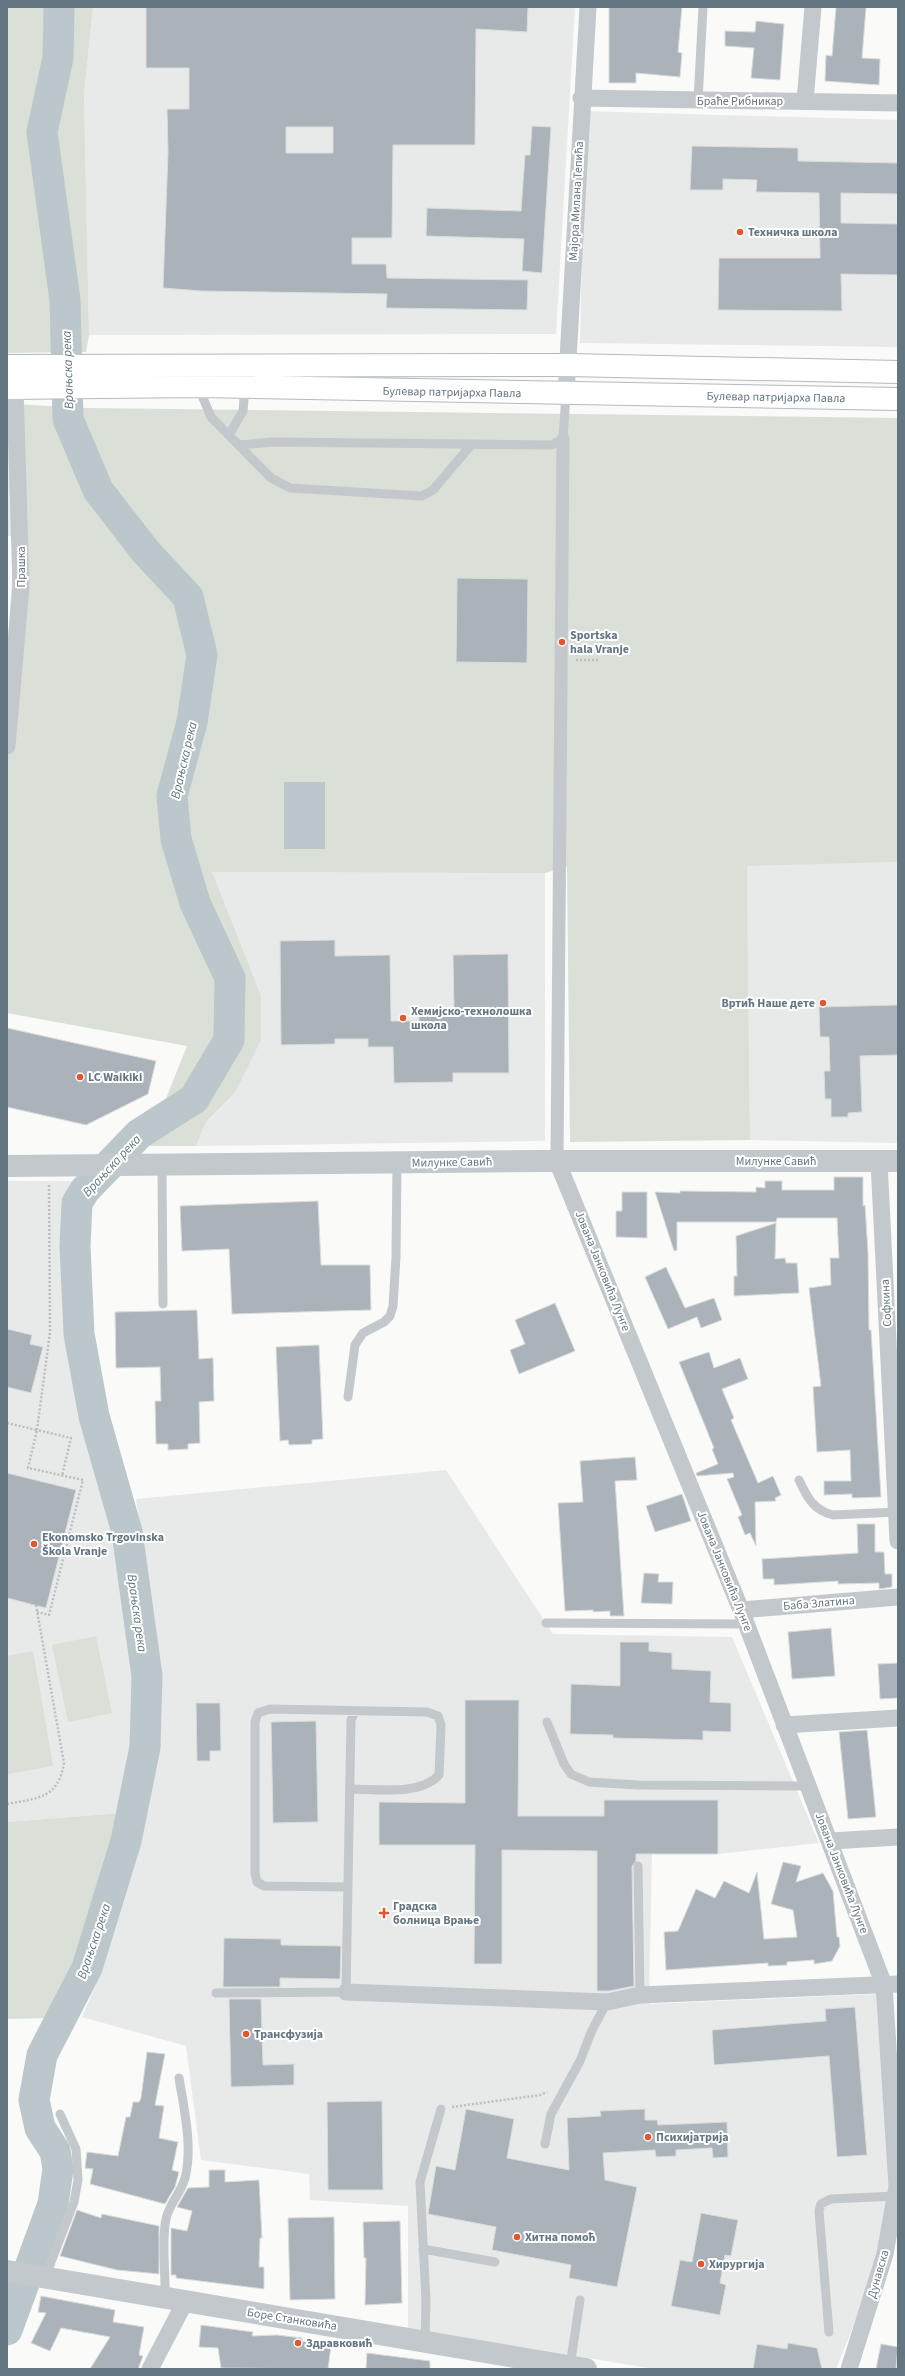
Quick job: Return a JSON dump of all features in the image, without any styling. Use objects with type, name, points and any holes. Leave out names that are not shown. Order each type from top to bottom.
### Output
[{"type":"main road","name":"Булевар патријарха Павла","points":[[16,388],[108,376],[569,365],[898,372]]},
{"type":"main road","name":"Булевар патријарха Павла","points":[[18,366],[198,386],[245,388],[898,399]]},
{"type":"street","name":"Мајора Милана Тепића","points":[[566,394],[569,365],[581,98],[588,7]]},
{"type":"street","points":[[805,101],[813,7]]},
{"type":"street","name":"Браће Рибникар","points":[[581,98],[698,101],[805,101],[898,104]]},
{"type":"street","name":"Прашка","points":[[7,746],[21,587],[13,496],[16,388]]},
{"type":"street","points":[[558,1160],[563,439]]},
{"type":"street","name":"Милунке Савић","points":[[7,1166],[558,1160],[888,1162]]},
{"type":"street","name":"Јована Јанковића Лунге","points":[[558,1160],[743,1617],[784,1726],[830,1841],[891,1985]]},
{"type":"street","name":"Софкина","points":[[888,1162],[898,1541]]},
{"type":"street","name":"Баба Златина","points":[[743,1617],[898,1597]]},
{"type":"street","points":[[784,1726],[898,1718]]},
{"type":"street","points":[[830,1841],[898,1837]]},
{"type":"street","points":[[346,1992],[607,2002],[640,1995],[891,1985]]},
{"type":"street","name":"Дунавска","points":[[849,2369],[885,2254],[896,2196],[897,2161],[891,1985]]},
{"type":"street","name":"Боре Станковића","points":[[7,2271],[566,2367]]},
{"type":"street","points":[[150,2369],[175,2300]]},
{"type":"lane","points":[[698,101],[704,7]]},
{"type":"lane","points":[[198,386],[211,417],[271,478],[290,488],[422,496],[433,490],[472,444]]},
{"type":"lane","points":[[229,435],[243,411],[245,388]]},
{"type":"lane","points":[[239,445],[272,442],[551,445],[563,439],[566,394]]},
{"type":"lane","points":[[348,1397],[355,1345],[363,1333],[384,1322],[390,1316],[393,1306],[396,1257],[397,1162]]},
{"type":"lane","points":[[162,1165],[163,1304]]},
{"type":"lane","points":[[799,1480],[809,1500],[823,1512],[833,1514],[897,1512]]},
{"type":"lane","points":[[546,1623],[743,1617]]},
{"type":"lane","points":[[348,1887],[264,1886],[257,1882],[255,1873],[255,1722],[258,1713],[270,1709],[355,1712],[427,1712],[438,1716],[441,1725],[439,1774],[432,1782],[412,1788],[350,1789]]},
{"type":"lane","points":[[216,1993],[346,1992],[351,1720],[355,1712]]},
{"type":"lane","points":[[547,1722],[564,1764],[571,1774],[589,1782],[638,1785],[809,1786]]},
{"type":"lane","points":[[638,1866],[640,1995]]},
{"type":"lane","points":[[545,2144],[551,2114],[566,2084],[580,2061],[592,2030],[607,2002]]},
{"type":"lane","points":[[175,2300],[166,2220],[185,2177],[187,2160],[185,2121],[179,2078]]},
{"type":"lane","points":[[425,2342],[426,2301],[420,2182],[441,2109]]},
{"type":"lane","points":[[45,2278],[74,2202],[78,2180],[76,2149],[60,2114]]},
{"type":"lane","points":[[829,2332],[819,2211],[822,2204],[831,2199],[896,2196]]},
{"type":"lane","points":[[423,2249],[495,2262]]},
{"type":"lane","points":[[566,2367],[580,2300]]},
{"type":"path","points":[[561,661],[600,660]]},
{"type":"path","points":[[37,1612],[49,1615],[83,1480],[28,1468],[37,1430],[50,1332],[49,1181]]},
{"type":"path","points":[[7,1423],[70,1438],[62,1476]]},
{"type":"path","points":[[7,1804],[41,1797],[52,1789],[61,1778],[64,1763],[36,1605]]},
{"type":"path","points":[[441,2109],[540,2095],[566,2084]]},
{"type":"shaded area","points":[[7,7],[93,7],[84,94],[89,335],[86,352],[7,353]]},
{"type":"shaded area","points":[[93,7],[575,7],[556,334],[89,335],[84,94]]},
{"type":"shaded area","name":"Техничка школа","points":[[585,111],[898,120],[898,347],[580,343]]},
{"type":"shaded area","points":[[7,404],[15,536],[7,536]]},
{"type":"shaded area","name":"Sportska hala Vranje","points":[[13,404],[87,408],[898,418],[898,862],[747,866],[750,1140],[570,1142],[567,867],[545,873],[212,872],[261,996],[261,1040],[235,1093],[206,1122],[196,1146],[147,1146],[187,1046],[7,1013],[7,657],[15,536]]},
{"type":"shaded area","points":[[284,782],[325,782],[325,849],[284,849]]},
{"type":"shaded area","name":"Вртић Наше дете","points":[[898,862],[898,1143],[750,1140],[747,865]]},
{"type":"shaded area","name":"Хемијско-технолошка школа","points":[[211,872],[545,873],[545,1141],[196,1146],[206,1122],[235,1093],[261,996]]},
{"type":"shaded area","points":[[7,1181],[73,1181],[63,1203],[65,1336],[78,1398],[118,1542],[137,1674],[135,1747],[122,1813],[7,1822]]},
{"type":"shaded area","name":"Градска болница Врање","points":[[446,1470],[553,1634],[732,1637],[819,1843],[718,1854],[652,1854],[649,2004],[876,1994],[889,2183],[878,2252],[868,2289],[836,2369],[654,2369],[408,2328],[408,2206],[310,2200],[309,2174],[201,2160],[186,2046],[82,2017],[101,1973],[140,1836],[161,1688],[136,1499]]},
{"type":"shaded area","points":[[96,1636],[112,1713],[68,1722],[52,1645]]},
{"type":"shaded area","points":[[33,1651],[53,1766],[7,1774],[7,1656]]},
{"type":"shaded area","points":[[122,1813],[77,1963],[49,2018],[7,2019],[7,1822]]},
{"type":"building","points":[[146,7],[528,7],[527,32],[476,29],[475,145],[393,145],[392,238],[352,238],[352,264],[386,264],[387,278],[528,280],[527,310],[386,308],[387,294],[201,291],[163,288],[168,152],[167,109],[189,109],[189,68],[146,68]],"holes":[[[286,127],[333,127],[333,153],[286,153]]]},
{"type":"building","points":[[609,7],[682,7],[678,52],[682,53],[680,77],[636,73],[636,83],[609,83]]},
{"type":"building","points":[[836,7],[866,7],[862,58],[880,59],[879,85],[825,81],[826,55],[832,56]]},
{"type":"building","points":[[756,21],[784,24],[780,80],[751,78],[754,48],[725,46],[725,31],[755,32]]},
{"type":"building","points":[[532,126],[551,127],[542,273],[522,271],[524,239],[426,236],[427,208],[521,211],[525,155],[530,155]]},
{"type":"building","points":[[692,146],[798,148],[798,161],[898,163],[898,194],[841,193],[841,223],[898,224],[898,275],[841,274],[842,311],[718,310],[719,258],[820,258],[819,193],[756,192],[757,180],[723,179],[723,190],[690,190]]},
{"type":"building","points":[[457,578],[528,579],[527,663],[456,662]]},
{"type":"building","points":[[335,940],[335,956],[390,955],[391,1021],[419,1021],[419,1010],[454,1009],[453,955],[508,954],[509,1073],[453,1073],[453,1082],[394,1083],[393,1047],[368,1047],[368,1039],[335,1039],[335,1044],[281,1045],[280,941]]},
{"type":"building","points":[[898,1005],[898,1055],[860,1056],[862,1112],[848,1113],[848,1117],[831,1117],[831,1099],[825,1099],[824,1071],[830,1071],[829,1037],[820,1037],[819,1007]]},
{"type":"building","name":"LC Waikiki","points":[[7,1028],[156,1061],[148,1094],[86,1125],[7,1107]]},
{"type":"building","points":[[834,1177],[863,1177],[863,1206],[865,1205],[868,1252],[869,1330],[871,1330],[881,1497],[852,1498],[852,1494],[824,1495],[824,1481],[851,1481],[850,1450],[817,1452],[813,1387],[821,1386],[809,1288],[831,1285],[830,1258],[839,1258],[837,1218],[777,1218],[776,1222],[677,1222],[677,1250],[674,1251],[655,1192],[756,1192],[756,1187],[765,1188],[765,1181],[782,1181],[782,1190],[834,1190]]},
{"type":"building","points":[[622,1192],[647,1192],[647,1238],[616,1237],[616,1211],[622,1211]]},
{"type":"building","points":[[318,1201],[321,1265],[370,1265],[371,1310],[232,1314],[229,1249],[182,1251],[180,1206]]},
{"type":"building","points":[[776,1223],[775,1259],[785,1258],[786,1263],[797,1263],[799,1293],[734,1296],[734,1276],[737,1276],[736,1236]]},
{"type":"building","points":[[666,1267],[685,1308],[714,1298],[722,1320],[701,1328],[697,1317],[668,1329],[645,1277]]},
{"type":"building","points":[[555,1303],[575,1351],[519,1374],[510,1350],[525,1344],[515,1320]]},
{"type":"building","points":[[197,1310],[199,1359],[213,1358],[214,1401],[199,1402],[200,1443],[188,1444],[188,1449],[168,1450],[168,1444],[156,1444],[155,1401],[161,1401],[160,1367],[116,1368],[115,1312]]},
{"type":"building","points":[[7,1329],[32,1335],[30,1344],[43,1347],[31,1393],[7,1387]]},
{"type":"building","points":[[319,1345],[323,1439],[312,1440],[312,1444],[289,1445],[288,1440],[280,1441],[276,1347]]},
{"type":"building","points":[[709,1352],[714,1368],[740,1358],[748,1379],[722,1389],[734,1418],[731,1420],[758,1483],[773,1476],[781,1495],[775,1498],[776,1501],[755,1502],[756,1546],[750,1533],[745,1535],[738,1517],[742,1515],[727,1479],[734,1477],[733,1473],[697,1476],[696,1473],[718,1464],[712,1449],[714,1448],[679,1362]]},
{"type":"building","points":[[635,1457],[637,1480],[615,1481],[624,1616],[610,1616],[610,1611],[565,1611],[558,1503],[583,1502],[580,1461]]},
{"type":"building","name":"Ekonomsko Trgovinska Škola Vranje","points":[[7,1473],[76,1490],[46,1608],[7,1598]]},
{"type":"building","points":[[682,1494],[691,1521],[655,1532],[646,1506]]},
{"type":"building","points":[[857,1524],[875,1524],[875,1552],[884,1552],[885,1574],[892,1574],[892,1587],[879,1589],[879,1583],[838,1584],[838,1581],[774,1585],[774,1579],[763,1579],[762,1559],[858,1553]]},
{"type":"building","points":[[644,1573],[659,1574],[658,1582],[673,1582],[672,1604],[641,1603]]},
{"type":"building","points":[[831,1628],[835,1676],[792,1679],[788,1632]]},
{"type":"building","points":[[620,1642],[649,1642],[649,1651],[672,1653],[672,1669],[711,1671],[710,1702],[731,1703],[731,1732],[703,1731],[703,1740],[613,1738],[613,1735],[570,1734],[571,1684],[620,1686]]},
{"type":"building","points":[[898,1663],[898,1698],[880,1699],[878,1664]]},
{"type":"building","points":[[465,1700],[519,1700],[518,1816],[604,1816],[604,1800],[718,1800],[718,1854],[636,1854],[636,1861],[632,1866],[634,1986],[609,1991],[597,1991],[597,1851],[502,1850],[502,1964],[474,1964],[475,1845],[379,1845],[379,1802],[465,1803]]},
{"type":"building","points":[[196,1703],[220,1703],[221,1751],[210,1751],[210,1761],[197,1761]]},
{"type":"building","points":[[316,1721],[318,1822],[273,1823],[271,1722]]},
{"type":"building","points":[[867,1730],[876,1817],[848,1819],[839,1732]]},
{"type":"building","points":[[783,1862],[801,1866],[796,1882],[823,1873],[833,1891],[837,1937],[839,1937],[840,1946],[832,1961],[814,1964],[814,1960],[787,1962],[787,1965],[768,1966],[768,1963],[666,1970],[664,1932],[678,1931],[696,1889],[715,1898],[724,1881],[749,1893],[757,1872],[764,1939],[797,1937],[793,1910],[771,1904]]},
{"type":"building","points":[[224,1938],[281,1939],[281,1945],[341,1946],[340,1979],[280,1978],[280,1987],[223,1987]]},
{"type":"building","name":"Трансфузија","points":[[229,1999],[261,1999],[263,2065],[294,2064],[294,2085],[231,2087]]},
{"type":"building","points":[[855,2007],[867,2155],[837,2157],[829,2056],[714,2065],[712,2030],[826,2021],[825,2009]]},
{"type":"building","points":[[147,2052],[165,2054],[155,2105],[164,2106],[159,2138],[178,2142],[172,2170],[179,2172],[175,2187],[165,2204],[90,2184],[93,2169],[85,2168],[87,2152],[118,2156],[126,2117],[130,2117],[133,2102],[139,2102],[141,2098]]},
{"type":"building","points":[[382,2101],[383,2190],[328,2190],[327,2102]]},
{"type":"building","points":[[466,2109],[514,2119],[507,2158],[569,2170],[567,2118],[601,2116],[600,2111],[645,2109],[645,2120],[657,2120],[658,2125],[727,2122],[728,2157],[713,2158],[712,2148],[676,2150],[676,2156],[656,2157],[655,2150],[603,2153],[605,2180],[637,2187],[617,2287],[569,2278],[571,2265],[492,2250],[496,2227],[428,2214],[436,2166],[455,2170]]},
{"type":"building","points":[[209,2170],[225,2170],[225,2182],[259,2180],[262,2238],[260,2238],[259,2267],[264,2267],[264,2289],[176,2278],[176,2275],[171,2275],[171,2228],[187,2231],[192,2211],[177,2207],[188,2188],[209,2187]]},
{"type":"building","points":[[77,2210],[101,2218],[102,2214],[159,2226],[159,2274],[117,2270],[60,2256]]},
{"type":"building","name":"Хирургија","points":[[701,2213],[738,2220],[731,2256],[725,2255],[720,2283],[726,2285],[720,2315],[671,2306],[680,2260],[692,2262]]},
{"type":"building","points":[[334,2217],[335,2299],[290,2300],[288,2218]]},
{"type":"building","points":[[400,2221],[402,2303],[365,2305],[366,2258],[364,2258],[363,2222]]},
{"type":"building","points":[[41,2296],[115,2310],[113,2322],[144,2327],[139,2355],[143,2356],[138,2369],[90,2369],[110,2337],[61,2328],[50,2351],[31,2343],[46,2313],[38,2312]]},
{"type":"building","points":[[201,2325],[253,2332],[252,2336],[277,2335],[302,2338],[302,2341],[331,2346],[328,2369],[221,2368],[218,2348],[199,2347]]},
{"type":"building","points":[[788,2343],[817,2348],[822,2369],[753,2369],[757,2344],[787,2349]]},
{"type":"building","points":[[881,2344],[898,2347],[896,2369],[876,2369]]},
{"type":"building","points":[[367,2353],[430,2361],[430,2369],[366,2369]]},
{"type":"waterway","name":"Врањска река","points":[[7,2330],[53,2204],[58,2169],[55,2151],[40,2128],[34,2100],[42,2055],[87,1968],[126,1841],[145,1747],[147,1676],[127,1532],[94,1416],[79,1334],[75,1246],[77,1203],[85,1190],[139,1134],[194,1099],[229,1040],[230,978],[195,903],[176,839],[172,796],[192,722],[202,655],[188,597],[146,552],[98,490],[68,419],[65,300],[42,132],[58,58],[59,7]]},
{"type":"place","name":"Техничка школа","points":[[740,232]]},
{"type":"place","name":"Sportska hala Vranje","points":[[562,642]]},
{"type":"place","name":"Вртић Наше дете","points":[[823,1003]]},
{"type":"place","name":"Хемијско-технолошка школа","points":[[403,1018]]},
{"type":"place","name":"LC Waikiki","points":[[80,1077]]},
{"type":"place","name":"Ekonomsko Trgovinska Škola Vranje","points":[[34,1544]]},
{"type":"place","name":"Градска болница Врање","points":[[384,1913]]},
{"type":"place","name":"Трансфузија","points":[[246,2034]]},
{"type":"place","name":"Психијатрија","points":[[648,2137]]},
{"type":"place","name":"Хитна помоћ","points":[[517,2237]]},
{"type":"place","name":"Хирургија","points":[[701,2264]]},
{"type":"place","name":"Здравковић","points":[[298,2343]]}]
